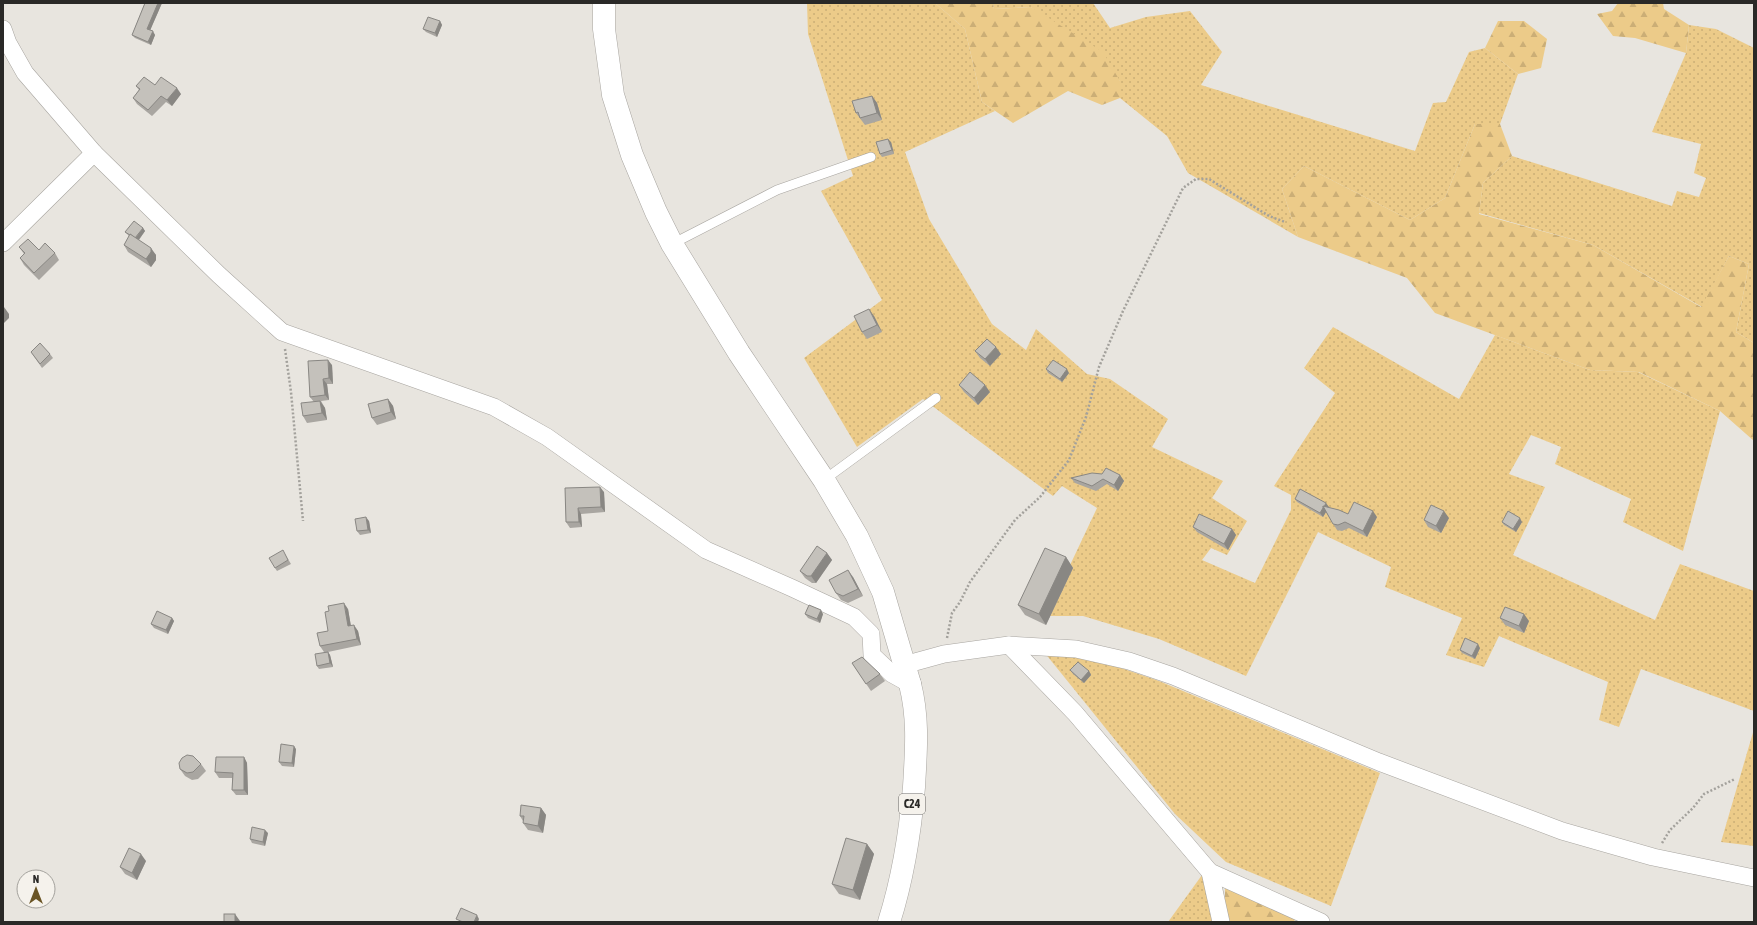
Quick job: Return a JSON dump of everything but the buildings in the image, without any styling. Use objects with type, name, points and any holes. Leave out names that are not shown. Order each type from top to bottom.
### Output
[{"type":"main road","name":"C24","points":[[604,3],[604,29],[613,95],[632,155],[672,244],[739,353],[824,480],[857,536],[884,592],[915,703],[918,739],[908,845],[898,894],[889,922]]},
{"type":"street","points":[[3,29],[8,43],[25,73],[94,153],[219,274],[282,332],[494,407],[547,437],[706,550],[854,617],[871,634],[872,655],[892,674],[907,675],[944,654],[1009,645],[1076,649],[1128,661],[1173,676],[1379,762],[1562,832],[1653,856],[1754,878]]},
{"type":"street","points":[[3,243],[94,153]]},
{"type":"street","points":[[1009,645],[1075,712],[1210,872],[1321,922]]},
{"type":"street","points":[[1210,872],[1221,922]]},
{"type":"lane","points":[[672,244],[777,190],[871,157]]},
{"type":"lane","points":[[824,480],[936,398]]},
{"type":"path","points":[[944,654],[952,613],[960,602],[970,582],[1015,520],[1040,497],[1069,460],[1086,417],[1099,367],[1123,311],[1183,188],[1196,179],[1209,179],[1269,216],[1285,222]]},
{"type":"path","points":[[282,332],[291,392],[303,521]]},
{"type":"path","points":[[1653,856],[1670,830],[1693,808],[1704,794],[1735,779]]},
{"type":"green space","points":[[807,3],[935,3],[965,29],[982,102],[995,111],[905,152],[929,219],[992,324],[1026,350],[1036,329],[1087,374],[1110,379],[1168,419],[1152,447],[1223,481],[1212,498],[1247,521],[1227,555],[1211,548],[1202,560],[1255,583],[1291,510],[1291,495],[1274,486],[1335,393],[1304,368],[1333,327],[1459,399],[1495,335],[1590,370],[1638,372],[1720,411],[1683,551],[1623,522],[1631,499],[1555,464],[1561,447],[1531,435],[1509,474],[1545,487],[1513,555],[1655,620],[1680,564],[1754,591],[1754,711],[1641,669],[1619,727],[1599,720],[1608,682],[1499,636],[1484,667],[1446,655],[1462,618],[1385,587],[1391,567],[1318,532],[1246,676],[1159,639],[1083,616],[1046,616],[1097,508],[1062,486],[1053,496],[923,399],[857,447],[804,358],[882,300],[821,191],[853,176],[808,34]]},
{"type":"green space","points":[[935,3],[993,3],[994,9],[1031,7],[1103,52],[1120,81],[1120,98],[1102,105],[1068,91],[1013,123],[982,102],[965,29]]},
{"type":"green space","points":[[993,3],[1093,3],[1110,28],[1146,17],[1190,11],[1222,52],[1201,85],[1415,151],[1433,103],[1446,102],[1469,52],[1485,48],[1518,74],[1500,124],[1475,124],[1445,198],[1410,220],[1304,166],[1282,189],[1298,237],[1188,173],[1167,136],[1120,98],[1120,81],[1031,7],[994,9]]},
{"type":"green space","points":[[1618,3],[1663,3],[1664,9],[1689,25],[1686,53],[1635,38],[1613,36],[1597,14],[1612,11]]},
{"type":"green space","points":[[1498,21],[1524,21],[1547,39],[1541,68],[1518,74],[1485,48]]},
{"type":"green space","points":[[1689,25],[1716,29],[1754,48],[1754,343],[1736,332],[1749,264],[1729,256],[1702,307],[1593,245],[1479,213],[1483,183],[1512,156],[1672,206],[1677,191],[1699,197],[1706,178],[1694,173],[1701,144],[1652,132],[1686,53]]},
{"type":"green space","points":[[1475,124],[1500,124],[1512,156],[1483,183],[1479,214],[1593,245],[1701,307],[1729,256],[1749,264],[1736,332],[1754,343],[1754,441],[1720,411],[1639,372],[1590,370],[1435,313],[1407,278],[1298,237],[1282,189],[1304,166],[1410,220],[1445,198]]},
{"type":"green space","points":[[1044,652],[1089,657],[1159,681],[1380,773],[1331,906],[1226,862],[1175,814]]},
{"type":"green space","points":[[1754,729],[1754,846],[1721,842]]},
{"type":"green space","points":[[1202,875],[1214,922],[1168,922]]},
{"type":"green space","points":[[1225,885],[1296,919],[1293,922],[1228,922],[1225,907]]}]
